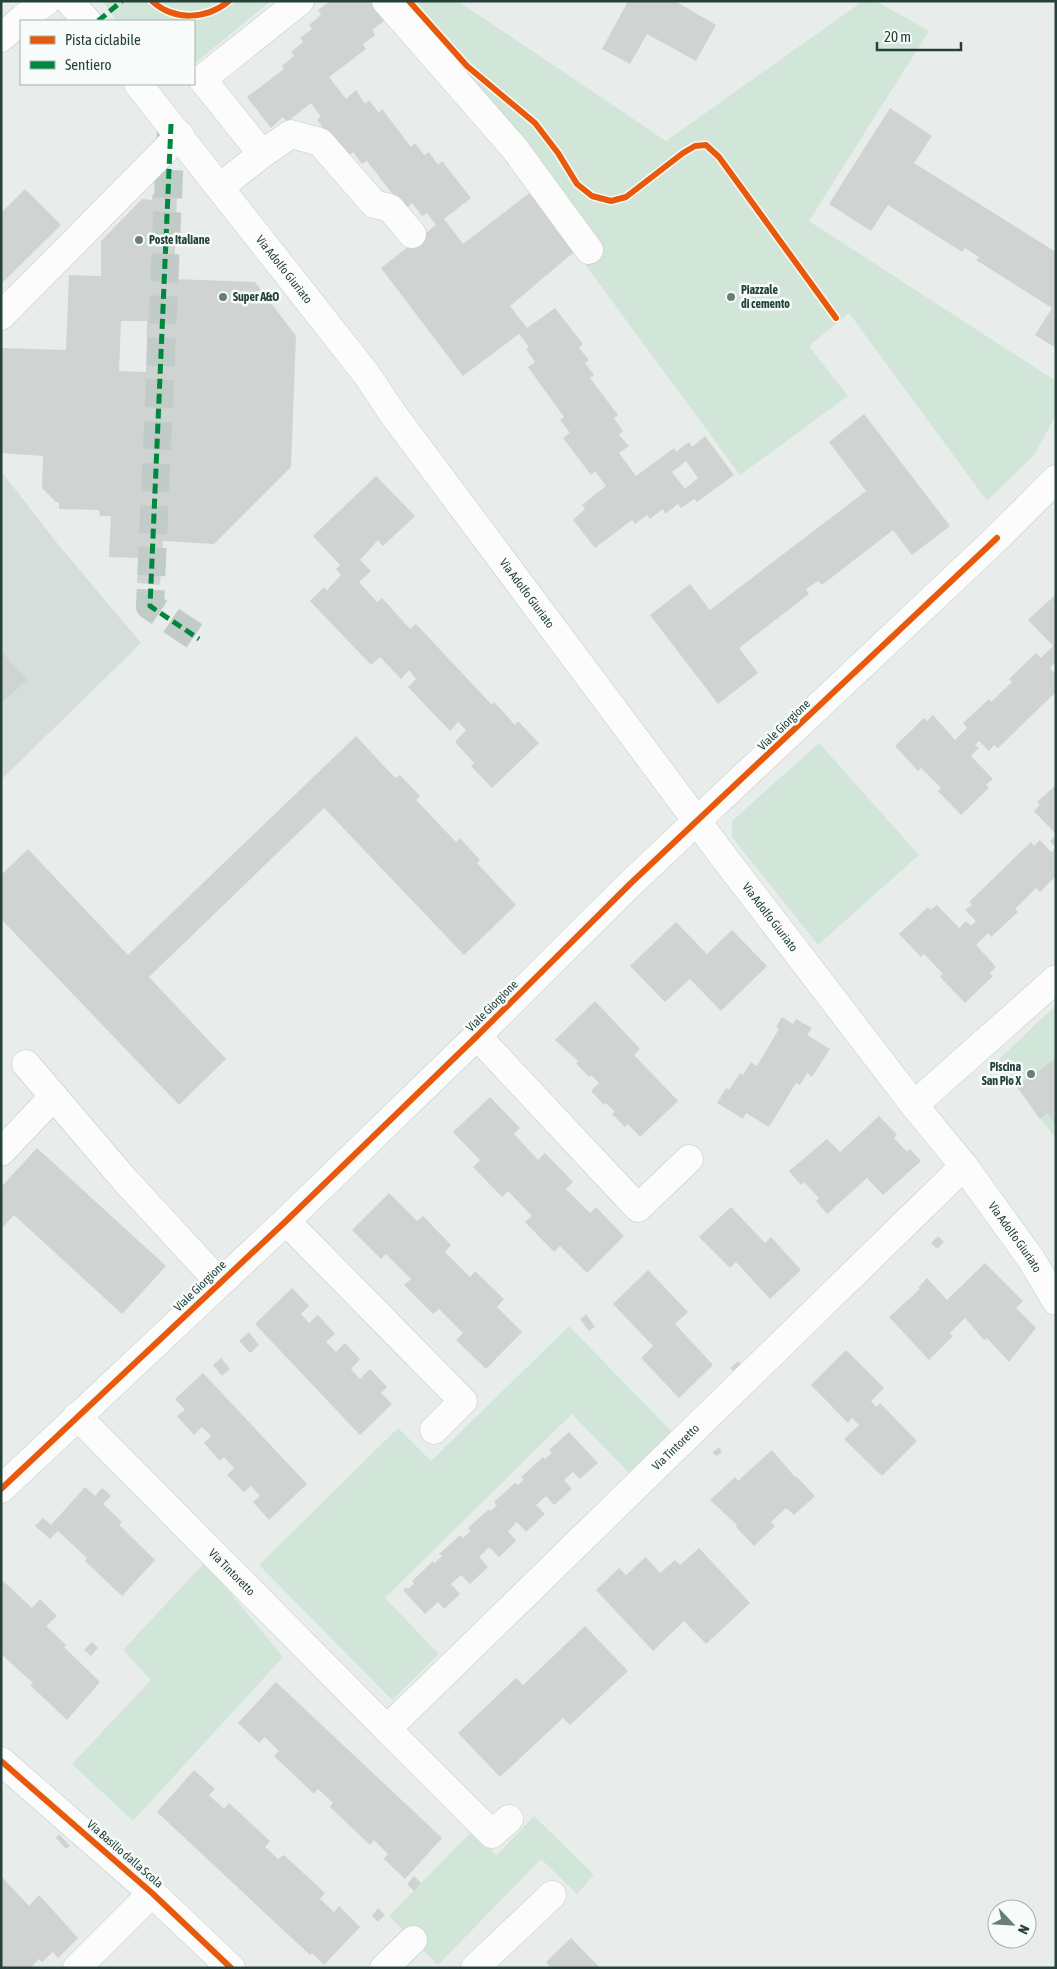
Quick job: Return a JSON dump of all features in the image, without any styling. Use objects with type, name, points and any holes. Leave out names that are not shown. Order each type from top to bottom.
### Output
[{"type":"street","points":[[21,20],[47,1]]},
{"type":"street","points":[[69,1],[85,20]]},
{"type":"street","points":[[262,154],[202,79],[300,1]]},
{"type":"street","points":[[386,1],[515,149],[589,250]]},
{"type":"street","points":[[1,38],[20,21]]},
{"type":"street","name":"Via Adolfo Giuriato","points":[[139,85],[180,135],[367,376],[393,414],[698,822],[914,1105],[964,1166],[1031,1259],[1056,1301]]},
{"type":"street","points":[[220,187],[291,134],[320,142],[374,204],[390,208],[412,234]]},
{"type":"street","points":[[1,316],[180,135]]},
{"type":"street","name":"Viale Giorgione","points":[[1,1489],[286,1221],[477,1036],[631,883],[698,822],[997,538],[1056,479]]},
{"type":"street","points":[[914,1105],[1056,979]]},
{"type":"street","name":"Viale Giorgione","points":[[477,1036],[638,1208],[689,1159]]},
{"type":"street","name":"Viale Giorgione","points":[[26,1064],[124,1179],[219,1282]]},
{"type":"street","points":[[1,1152],[54,1097]]},
{"type":"street","name":"Via Tintoretto","points":[[387,1729],[964,1166]]},
{"type":"street","points":[[286,1221],[463,1401],[434,1430]]},
{"type":"street","name":"Via Tintoretto","points":[[77,1416],[492,1834],[509,1819]]},
{"type":"street","name":"Via Basilio dalla Scola","points":[[1,1761],[152,1893],[231,1968]]},
{"type":"street","points":[[77,1968],[152,1893]]},
{"type":"street","points":[[475,1968],[552,1895]]},
{"type":"street","points":[[384,1968],[413,1940]]},
{"type":"shaded area","points":[[1,471],[57,543],[141,643],[1,780]]},
{"type":"green space","points":[[102,1],[271,1],[195,63],[195,20],[116,20]]},
{"type":"green space","points":[[391,1],[458,1],[666,141],[863,1],[876,1],[929,31],[809,221],[1056,381],[1056,415],[1034,455],[987,501],[849,313],[809,346],[848,396],[740,475]]},
{"type":"green space","points":[[819,743],[919,855],[818,945],[732,837],[732,821]]},
{"type":"green space","name":"Piscina San Pio X","points":[[1056,1005],[1056,1139],[996,1062]]},
{"type":"green space","points":[[569,1326],[675,1435],[633,1477],[572,1414],[385,1598],[439,1654],[392,1700],[259,1565],[398,1428],[431,1461]]},
{"type":"green space","points":[[205,1562],[283,1657],[133,1821],[72,1764],[151,1680],[123,1650]]},
{"type":"green space","points":[[534,1816],[594,1875],[577,1894],[541,1859],[438,1965],[389,1916],[472,1831],[497,1855]]},
{"type":"building","points":[[330,1],[370,1],[384,21],[372,30],[375,35],[363,44],[366,49],[329,77],[346,99],[356,90],[365,104],[369,100],[379,113],[382,109],[411,147],[415,143],[424,155],[429,152],[438,165],[442,161],[471,198],[444,219],[463,244],[536,188],[580,247],[510,306],[527,328],[555,308],[583,344],[579,348],[589,360],[585,363],[594,375],[590,378],[618,415],[614,418],[623,431],[619,435],[629,446],[619,453],[636,476],[674,448],[676,452],[689,442],[692,447],[705,436],[734,475],[697,502],[694,499],[681,508],[678,504],[665,514],[663,509],[650,519],[647,515],[635,524],[632,520],[595,548],[573,520],[585,509],[582,505],[606,486],[595,471],[591,475],[563,438],[570,433],[560,420],[564,417],[528,367],[535,362],[526,349],[529,347],[519,334],[463,376],[381,268],[436,225],[427,213],[422,216],[412,203],[405,210],[367,161],[362,164],[353,152],[346,158],[317,120],[321,117],[311,103],[287,122],[283,117],[271,128],[247,97],[284,69],[282,66],[294,56],[291,52],[303,42],[300,38],[312,29],[309,25],[321,15],[318,10]],"holes":[[[686,461],[698,478],[685,489],[672,472]]]},
{"type":"building","points":[[628,1],[675,1],[716,25],[696,61],[647,34],[630,64],[602,49]]},
{"type":"building","points":[[890,108],[932,136],[914,163],[1056,252],[1056,348],[1035,335],[1052,308],[976,260],[979,257],[965,248],[962,252],[888,205],[871,231],[829,204]]},
{"type":"building","points":[[25,189],[61,225],[1,284],[1,213]]},
{"type":"building","points":[[152,194],[177,196],[174,279],[255,282],[296,336],[291,467],[214,544],[163,541],[160,585],[137,583],[138,558],[109,557],[111,516],[100,516],[99,510],[59,509],[59,502],[56,502],[42,488],[43,456],[1,453],[1,348],[66,350],[69,275],[101,276],[101,241],[142,199],[152,200]],"holes":[[[121,321],[147,321],[146,372],[119,371]]]},
{"type":"building","points":[[864,414],[950,526],[912,555],[893,530],[822,585],[818,581],[806,589],[809,594],[739,648],[758,673],[718,704],[650,615],[690,584],[710,610],[866,491],[829,442]]},
{"type":"building","points":[[376,476],[415,516],[383,546],[378,540],[360,560],[371,571],[359,582],[377,602],[382,598],[410,629],[416,624],[492,705],[494,702],[515,725],[518,721],[539,743],[492,788],[471,766],[474,763],[455,742],[466,730],[458,722],[450,731],[408,687],[416,679],[409,670],[401,679],[380,657],[371,665],[310,601],[324,587],[327,590],[341,575],[336,569],[340,565],[313,536]]},
{"type":"building","points":[[1056,594],[1056,665],[1054,663],[1050,668],[1056,674],[1056,692],[998,748],[994,745],[989,751],[979,741],[975,745],[979,748],[971,756],[993,779],[986,785],[989,788],[961,815],[938,791],[941,788],[921,768],[918,771],[895,746],[924,718],[927,721],[933,715],[955,740],[967,728],[963,723],[989,699],[991,702],[1012,682],[1009,679],[1036,653],[1041,658],[1053,646],[1028,620]]},
{"type":"building","points":[[1,651],[27,680],[1,703]]},
{"type":"building","points":[[356,736],[395,778],[400,775],[420,796],[416,800],[456,842],[460,838],[480,860],[477,863],[516,905],[464,955],[324,808],[149,977],[226,1059],[179,1105],[1,919],[1,875],[28,849],[128,955]]},
{"type":"building","points":[[1056,785],[1056,834],[1034,811],[1040,805],[1037,802]]},
{"type":"building","points":[[1056,835],[1056,848],[1050,841]]},
{"type":"building","points":[[1040,840],[1051,852],[1056,848],[1056,876],[1040,892],[1036,888],[1015,909],[1018,912],[991,937],[988,933],[976,945],[996,967],[990,973],[993,976],[965,1003],[940,977],[943,974],[924,954],[921,957],[899,934],[928,907],[930,910],[937,905],[959,928],[966,921],[971,926],[976,921],[965,910],[972,905],[969,902],[1031,842],[1034,846]]},
{"type":"building","points":[[676,922],[707,954],[732,930],[767,966],[721,1011],[690,979],[665,1002],[630,966]]},
{"type":"building","points":[[595,1001],[640,1049],[634,1055],[678,1101],[640,1137],[628,1124],[625,1127],[612,1114],[615,1112],[606,1103],[604,1105],[591,1091],[599,1083],[591,1075],[589,1077],[576,1063],[578,1061],[555,1040]]},
{"type":"building","points":[[782,1017],[793,1024],[796,1019],[812,1028],[807,1035],[830,1049],[812,1077],[807,1073],[800,1085],[796,1083],[769,1127],[746,1113],[743,1119],[717,1103],[726,1088],[729,1090],[740,1073],[743,1075],[751,1062],[757,1066],[779,1029],[776,1027]]},
{"type":"building","points":[[1056,1058],[1056,1125],[1047,1113],[1040,1119],[1017,1087]]},
{"type":"building","points":[[490,1097],[520,1128],[514,1134],[538,1160],[545,1153],[573,1182],[566,1189],[590,1213],[596,1207],[624,1236],[587,1273],[560,1246],[554,1252],[525,1222],[532,1216],[508,1191],[502,1197],[473,1167],[480,1160],[453,1132]]},
{"type":"building","points":[[879,1116],[897,1135],[894,1138],[907,1152],[910,1149],[921,1161],[883,1195],[867,1178],[827,1214],[816,1201],[819,1198],[804,1182],[801,1185],[789,1171],[827,1139],[840,1152]]},
{"type":"building","points":[[37,1148],[166,1266],[122,1314],[14,1215],[1,1229],[1,1187]]},
{"type":"building","points":[[389,1193],[417,1221],[423,1216],[451,1245],[445,1252],[470,1277],[475,1271],[504,1299],[497,1307],[522,1332],[486,1369],[456,1340],[463,1333],[439,1309],[433,1314],[404,1285],[411,1279],[386,1254],[381,1259],[352,1230]]},
{"type":"building","points":[[731,1207],[765,1243],[771,1237],[801,1270],[770,1299],[736,1262],[730,1268],[699,1237]]},
{"type":"building","points":[[938,1236],[944,1242],[937,1249],[931,1243]]},
{"type":"building","points":[[985,1263],[1023,1301],[1016,1308],[1036,1328],[1009,1362],[987,1338],[984,1340],[965,1318],[950,1333],[953,1336],[929,1360],[889,1317],[920,1289],[918,1288],[927,1278],[947,1300]]},
{"type":"building","points":[[648,1270],[688,1312],[675,1324],[713,1365],[679,1398],[641,1358],[653,1346],[613,1304]]},
{"type":"building","points":[[292,1288],[309,1306],[301,1314],[309,1323],[318,1315],[335,1334],[326,1342],[336,1352],[345,1343],[360,1359],[351,1369],[360,1379],[370,1369],[387,1387],[381,1393],[392,1404],[360,1435],[255,1324]]},
{"type":"building","points":[[586,1314],[595,1327],[589,1331],[580,1319]]},
{"type":"building","points":[[249,1332],[259,1345],[250,1353],[239,1341]]},
{"type":"building","points":[[846,1350],[884,1388],[871,1401],[876,1407],[880,1403],[917,1441],[882,1476],[844,1439],[859,1425],[852,1418],[848,1423],[811,1385]]},
{"type":"building","points":[[221,1358],[230,1369],[222,1376],[213,1365]]},
{"type":"building","points":[[738,1361],[742,1366],[735,1372],[730,1368]]},
{"type":"building","points":[[203,1373],[307,1484],[269,1520],[253,1502],[260,1496],[251,1486],[244,1492],[227,1475],[234,1468],[224,1457],[220,1461],[204,1443],[211,1436],[202,1427],[194,1435],[177,1416],[185,1410],[175,1399]]},
{"type":"building","points":[[569,1432],[598,1463],[580,1479],[573,1472],[564,1480],[572,1489],[554,1505],[546,1496],[536,1505],[545,1514],[526,1532],[517,1522],[508,1531],[516,1541],[499,1557],[489,1547],[479,1557],[488,1567],[470,1584],[461,1575],[451,1584],[460,1594],[444,1609],[438,1602],[425,1614],[403,1590],[406,1587],[408,1589],[414,1584],[412,1581],[433,1561],[434,1564],[442,1556],[439,1554],[460,1535],[463,1538],[471,1531],[468,1528],[489,1509],[491,1511],[497,1505],[494,1502],[515,1483],[518,1485],[524,1479],[521,1477],[543,1457],[545,1459],[552,1453],[549,1450]]},
{"type":"building","points":[[719,1447],[722,1452],[717,1456],[712,1453]]},
{"type":"building","points":[[772,1450],[795,1477],[815,1496],[794,1515],[786,1508],[771,1522],[775,1526],[754,1546],[736,1527],[737,1525],[710,1500],[735,1477],[738,1481]]},
{"type":"building","points":[[85,1487],[95,1496],[102,1488],[111,1496],[103,1504],[122,1522],[119,1525],[155,1560],[122,1596],[85,1561],[87,1558],[58,1531],[50,1539],[35,1526],[43,1518],[51,1525]]},
{"type":"building","points":[[699,1548],[750,1603],[706,1644],[684,1621],[653,1651],[596,1590],[619,1568],[626,1575],[646,1557],[660,1573],[675,1560],[680,1565]]},
{"type":"building","points":[[1,1579],[32,1608],[40,1599],[57,1616],[46,1626],[66,1645],[64,1647],[100,1682],[67,1720],[30,1685],[33,1683],[1,1654]]},
{"type":"building","points":[[585,1626],[628,1671],[570,1725],[563,1718],[500,1777],[458,1733],[516,1678],[523,1685]]},
{"type":"building","points":[[92,1642],[98,1648],[91,1656],[84,1650]]},
{"type":"building","points":[[276,1682],[442,1838],[405,1879],[384,1859],[388,1854],[374,1840],[370,1845],[330,1807],[333,1803],[318,1789],[314,1794],[274,1756],[279,1751],[265,1737],[259,1743],[238,1723]]},
{"type":"building","points":[[194,1770],[215,1789],[209,1795],[224,1809],[229,1803],[270,1841],[265,1847],[278,1859],[284,1855],[325,1893],[320,1899],[334,1912],[339,1906],[360,1927],[324,1965],[312,1953],[310,1955],[157,1812]]},
{"type":"building","points":[[59,1834],[70,1846],[66,1849],[56,1838]]},
{"type":"building","points":[[1,1876],[29,1906],[39,1895],[78,1938],[58,1958],[53,1952],[42,1962],[39,1959],[30,1968],[1,1968]]},
{"type":"building","points":[[414,1876],[421,1883],[414,1891],[407,1884]]},
{"type":"building","points":[[378,1908],[385,1915],[378,1922],[372,1916]]},
{"type":"building","points":[[571,1938],[600,1968],[551,1968],[546,1962]]},
{"type":"tunnel","points":[[171,128],[150,606],[199,639]]},
{"type":"marked path","points":[[99,20],[122,1]]},
{"type":"marked path","points":[[171,124],[150,606],[199,639]]},
{"type":"cycle path","points":[[152,1],[170,12],[190,16],[210,12],[229,1]]},
{"type":"cycle path","points":[[409,1],[467,66],[535,123],[558,153],[577,184],[592,196],[611,201],[626,197],[683,153],[695,146],[706,145],[719,157],[836,318]]},
{"type":"cycle path","points":[[1,1489],[286,1221],[477,1036],[631,883],[997,538]]},
{"type":"cycle path","points":[[1,1761],[152,1893],[231,1968]]},
{"type":"place","name":"Poste Italiane","points":[[139,240]]},
{"type":"place","name":"Super A&O","points":[[223,297]]},
{"type":"place","name":"Piazzale di cemento","points":[[731,297]]},
{"type":"place","name":"Piscina San Pio X","points":[[1031,1074]]}]
